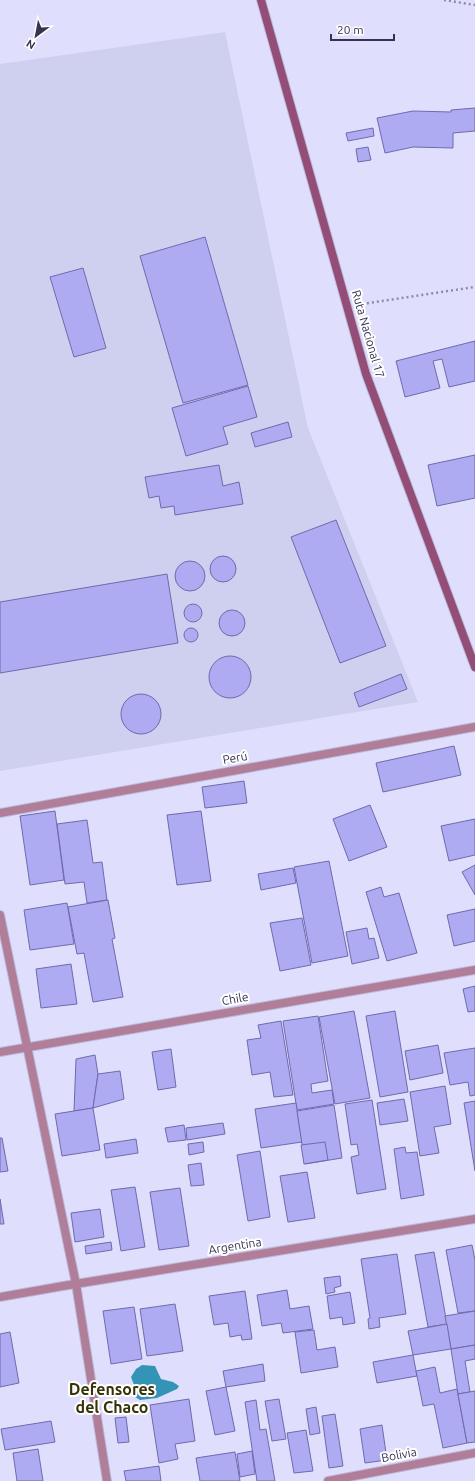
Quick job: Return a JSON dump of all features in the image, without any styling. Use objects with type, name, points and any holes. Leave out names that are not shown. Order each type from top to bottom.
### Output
[{"type":"street","name":"Ruta Nacional 17","points":[[261,0],[366,374],[475,667]]},
{"type":"street","name":"Perú","points":[[0,813],[475,727]]},
{"type":"street","points":[[0,915],[76,1284],[107,1481]]},
{"type":"street","name":"Chile","points":[[0,1052],[475,970]]},
{"type":"street","name":"Argentina","points":[[0,1297],[475,1219]]},
{"type":"street","name":"Bolivia","points":[[328,1481],[475,1453]]},
{"type":"path","points":[[444,0],[475,5]]},
{"type":"path","points":[[348,306],[475,287]]},
{"type":"shaded area","points":[[225,32],[308,428],[418,702],[0,771],[0,64]]},
{"type":"water","points":[[142,1365],[155,1366],[161,1379],[173,1382],[179,1386],[177,1389],[157,1398],[140,1400],[132,1395],[134,1385],[131,1377],[136,1369]]},
{"type":"building","points":[[475,108],[475,131],[453,133],[453,148],[413,147],[385,153],[377,118],[413,111],[451,112],[451,110]]},
{"type":"building","points":[[373,128],[374,136],[348,141],[346,133]]},
{"type":"building","points":[[368,147],[371,160],[358,162],[356,149]]},
{"type":"building","points":[[205,237],[248,385],[183,403],[140,256]]},
{"type":"building","points":[[83,268],[106,348],[74,357],[50,277]]},
{"type":"building","points":[[475,341],[475,381],[449,387],[442,359],[433,361],[440,388],[405,397],[396,361]]},
{"type":"building","points":[[248,386],[257,417],[223,427],[228,444],[186,456],[172,408]]},
{"type":"building","points":[[288,422],[292,437],[255,447],[251,433]]},
{"type":"building","points":[[475,455],[475,498],[437,506],[428,465]]},
{"type":"building","points":[[219,465],[223,486],[239,482],[243,504],[175,515],[174,506],[161,508],[159,496],[149,498],[145,477]]},
{"type":"building","points":[[336,520],[386,646],[340,663],[291,537]]},
{"type":"building","points":[[223,556],[233,559],[236,569],[233,579],[223,582],[213,579],[210,569],[213,559]]},
{"type":"building","points":[[190,561],[196,562],[204,570],[204,582],[196,590],[190,591],[184,590],[176,582],[175,576],[176,570],[184,562]]},
{"type":"building","points":[[167,574],[178,643],[0,673],[0,602]]},
{"type":"building","points":[[189,604],[197,604],[202,609],[200,620],[197,622],[189,622],[184,617],[184,609]]},
{"type":"building","points":[[232,610],[241,614],[245,623],[241,632],[232,636],[223,632],[219,623],[223,614]]},
{"type":"building","points":[[191,628],[196,630],[198,635],[196,640],[191,642],[186,640],[184,635],[186,630]]},
{"type":"building","points":[[226,656],[234,656],[242,659],[248,665],[251,677],[248,689],[242,695],[234,698],[226,698],[218,695],[212,689],[209,681],[209,673],[212,665],[218,659]]},
{"type":"building","points":[[401,674],[407,689],[359,707],[354,693]]},
{"type":"building","points":[[145,694],[152,697],[158,703],[161,714],[160,722],[152,731],[145,734],[137,734],[130,731],[122,722],[121,710],[124,703],[133,695]]},
{"type":"building","points":[[454,746],[461,775],[383,792],[376,763]]},
{"type":"building","points":[[244,781],[247,803],[205,808],[202,787]]},
{"type":"building","points":[[370,805],[387,847],[349,861],[333,819]]},
{"type":"building","points":[[55,811],[64,880],[30,885],[20,816]]},
{"type":"building","points":[[201,811],[211,881],[177,885],[167,815]]},
{"type":"building","points":[[475,819],[475,855],[449,861],[441,826]]},
{"type":"building","points":[[87,820],[93,863],[102,862],[107,900],[87,903],[84,882],[65,884],[57,824]]},
{"type":"building","points":[[329,861],[348,956],[312,963],[294,867]]},
{"type":"building","points":[[475,865],[475,895],[462,872]]},
{"type":"building","points":[[293,868],[296,883],[261,890],[258,874]]},
{"type":"building","points":[[381,887],[384,897],[399,893],[417,953],[387,961],[366,892]]},
{"type":"building","points":[[108,900],[115,938],[112,939],[123,997],[93,1002],[84,953],[77,954],[68,907]]},
{"type":"building","points":[[67,903],[74,944],[30,950],[24,910]]},
{"type":"building","points":[[475,909],[475,941],[454,946],[447,915]]},
{"type":"building","points":[[302,918],[311,965],[280,971],[270,923]]},
{"type":"building","points":[[367,928],[369,939],[374,938],[379,958],[352,964],[346,932]]},
{"type":"building","points":[[71,964],[77,1004],[41,1008],[36,969]]},
{"type":"building","points":[[475,986],[475,1011],[468,1012],[463,989]]},
{"type":"building","points":[[354,1011],[370,1098],[335,1104],[319,1017]]},
{"type":"building","points":[[395,1011],[408,1092],[380,1097],[366,1016]]},
{"type":"building","points":[[318,1016],[328,1081],[311,1084],[312,1093],[332,1090],[334,1104],[297,1110],[283,1021]]},
{"type":"building","points":[[281,1021],[293,1095],[274,1097],[270,1072],[252,1075],[247,1040],[261,1038],[258,1025]]},
{"type":"building","points":[[438,1045],[443,1073],[410,1080],[405,1051]]},
{"type":"building","points":[[475,1048],[475,1095],[470,1096],[468,1082],[450,1085],[444,1053]]},
{"type":"building","points":[[171,1049],[176,1087],[158,1090],[152,1052]]},
{"type":"building","points":[[95,1055],[98,1074],[93,1108],[74,1111],[76,1059]]},
{"type":"building","points":[[120,1071],[124,1099],[93,1108],[98,1074]]},
{"type":"building","points":[[445,1086],[451,1124],[434,1127],[439,1153],[420,1156],[410,1092]]},
{"type":"building","points":[[404,1099],[408,1121],[380,1125],[377,1103]]},
{"type":"building","points":[[372,1100],[386,1189],[357,1194],[351,1157],[359,1155],[357,1144],[351,1145],[345,1104]]},
{"type":"building","points":[[475,1101],[475,1171],[464,1103]]},
{"type":"building","points":[[296,1103],[302,1142],[261,1148],[255,1109]]},
{"type":"building","points":[[334,1105],[342,1158],[305,1164],[297,1111]]},
{"type":"building","points":[[93,1108],[100,1150],[62,1156],[55,1114]]},
{"type":"building","points":[[223,1123],[225,1134],[187,1140],[186,1128]]},
{"type":"building","points":[[184,1125],[186,1140],[168,1142],[165,1128]]},
{"type":"building","points":[[0,1138],[2,1138],[8,1171],[0,1172]]},
{"type":"building","points":[[136,1139],[138,1153],[106,1158],[104,1144]]},
{"type":"building","points":[[203,1142],[204,1152],[189,1155],[188,1144]]},
{"type":"building","points":[[325,1142],[328,1160],[304,1164],[301,1145]]},
{"type":"building","points":[[405,1147],[406,1153],[417,1152],[424,1195],[401,1199],[394,1149]]},
{"type":"building","points":[[260,1151],[270,1217],[248,1221],[237,1155]]},
{"type":"building","points":[[201,1163],[204,1185],[191,1186],[188,1165]]},
{"type":"building","points":[[307,1172],[315,1218],[288,1222],[280,1176]]},
{"type":"building","points":[[135,1187],[145,1247],[121,1251],[111,1190]]},
{"type":"building","points":[[180,1188],[189,1246],[159,1250],[150,1192]]},
{"type":"building","points":[[0,1199],[4,1224],[0,1224]]},
{"type":"building","points":[[100,1209],[104,1237],[75,1242],[71,1213]]},
{"type":"building","points":[[111,1242],[112,1250],[86,1254],[85,1246]]},
{"type":"building","points":[[472,1245],[475,1260],[475,1311],[458,1313],[446,1250]]},
{"type":"building","points":[[434,1252],[447,1324],[428,1327],[415,1255]]},
{"type":"building","points":[[397,1254],[406,1314],[379,1318],[380,1327],[369,1329],[368,1319],[370,1318],[361,1259]]},
{"type":"building","points":[[340,1276],[341,1286],[334,1288],[335,1292],[326,1294],[324,1278]]},
{"type":"building","points":[[287,1290],[290,1309],[309,1306],[313,1329],[283,1333],[281,1323],[262,1326],[257,1295]]},
{"type":"building","points":[[245,1291],[252,1339],[242,1340],[241,1335],[230,1337],[228,1323],[214,1325],[209,1296]]},
{"type":"building","points":[[350,1292],[355,1323],[343,1325],[342,1317],[330,1319],[327,1296]]},
{"type":"building","points":[[175,1304],[183,1351],[147,1356],[140,1309]]},
{"type":"building","points":[[134,1307],[142,1359],[111,1364],[103,1311]]},
{"type":"building","points":[[475,1311],[475,1345],[451,1349],[445,1316]]},
{"type":"building","points":[[447,1324],[451,1349],[413,1355],[408,1331]]},
{"type":"building","points":[[314,1330],[317,1350],[335,1347],[338,1367],[301,1373],[295,1332]]},
{"type":"building","points":[[10,1332],[19,1383],[0,1387],[0,1334]]},
{"type":"building","points":[[475,1345],[475,1359],[465,1361],[470,1392],[458,1394],[451,1349]]},
{"type":"building","points":[[413,1355],[417,1376],[377,1383],[373,1362]]},
{"type":"building","points":[[263,1364],[265,1381],[226,1387],[223,1371]]},
{"type":"building","points":[[435,1367],[440,1393],[457,1389],[467,1443],[443,1448],[434,1404],[423,1406],[416,1371]]},
{"type":"building","points":[[226,1387],[235,1431],[215,1435],[206,1391]]},
{"type":"building","points":[[475,1391],[475,1442],[467,1443],[458,1394]]},
{"type":"building","points":[[189,1399],[195,1441],[175,1444],[178,1459],[159,1463],[150,1405]]},
{"type":"building","points":[[279,1399],[286,1439],[272,1441],[265,1401]]},
{"type":"building","points":[[256,1400],[260,1430],[266,1429],[275,1481],[257,1481],[245,1402]]},
{"type":"building","points":[[316,1407],[320,1433],[310,1435],[306,1409]]},
{"type":"building","points":[[335,1414],[343,1466],[329,1468],[322,1416]]},
{"type":"building","points":[[126,1417],[129,1442],[118,1443],[115,1418]]},
{"type":"building","points":[[51,1421],[55,1442],[5,1450],[1,1429]]},
{"type":"building","points":[[382,1425],[387,1460],[365,1463],[360,1429]]},
{"type":"building","points":[[306,1430],[313,1471],[294,1473],[287,1433]]},
{"type":"building","points":[[38,1449],[43,1481],[17,1481],[13,1453]]},
{"type":"building","points":[[252,1451],[255,1474],[240,1477],[237,1454]]},
{"type":"building","points":[[235,1452],[240,1481],[200,1481],[196,1458]]},
{"type":"building","points":[[159,1466],[161,1481],[126,1481],[124,1471]]},
{"type":"district","name":"Defensores del Chaco","points":[[112,1398]]}]
